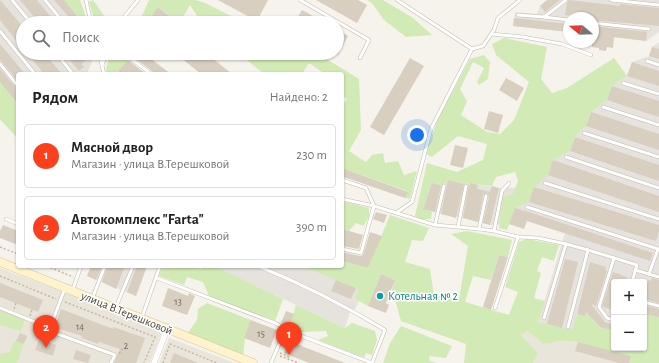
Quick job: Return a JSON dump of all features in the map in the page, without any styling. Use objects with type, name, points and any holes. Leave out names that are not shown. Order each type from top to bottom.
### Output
[{"type":"main road","name":"улица В.Терешковой","points":[[0,262],[253,363]]},
{"type":"street","points":[[154,363],[167,329]]},
{"type":"lane","points":[[12,0],[25,16]]},
{"type":"lane","points":[[45,0],[58,16]]},
{"type":"lane","points":[[86,0],[89,16]]},
{"type":"lane","points":[[125,16],[138,0]]},
{"type":"lane","points":[[300,0],[328,16]]},
{"type":"lane","points":[[397,0],[472,49]]},
{"type":"lane","points":[[396,213],[412,202],[431,129],[472,49],[483,46],[491,34],[498,18],[520,0]]},
{"type":"lane","points":[[544,17],[566,0]]},
{"type":"lane","points":[[612,0],[659,5]]},
{"type":"lane","points":[[518,15],[563,19]]},
{"type":"lane","points":[[599,24],[649,29]]},
{"type":"lane","points":[[344,26],[369,40],[360,58]]},
{"type":"lane","points":[[0,31],[16,51]]},
{"type":"lane","points":[[491,34],[523,37],[562,44],[591,56]]},
{"type":"lane","points":[[24,60],[33,72]]},
{"type":"lane","points":[[62,60],[71,72]]},
{"type":"lane","points":[[101,60],[104,72]]},
{"type":"lane","points":[[102,65],[104,60]]},
{"type":"lane","points":[[133,60],[148,72]]},
{"type":"lane","points":[[647,61],[659,65]]},
{"type":"lane","points":[[0,64],[16,84]]},
{"type":"lane","points":[[623,83],[659,94]]},
{"type":"lane","points":[[603,107],[659,125]]},
{"type":"lane","points":[[584,133],[659,157]]},
{"type":"lane","points":[[566,157],[659,188]]},
{"type":"lane","points":[[344,181],[366,188],[374,206],[361,253],[344,249]]},
{"type":"lane","points":[[494,231],[502,191],[509,183]]},
{"type":"lane","points":[[545,183],[659,219]]},
{"type":"lane","points":[[435,226],[444,186]]},
{"type":"lane","points":[[458,227],[466,186]]},
{"type":"lane","points":[[479,229],[486,196]]},
{"type":"lane","points":[[344,199],[374,206],[435,226],[494,231],[518,237],[538,238],[588,250],[637,266],[633,279]]},
{"type":"lane","points":[[527,207],[658,249]]},
{"type":"lane","points":[[6,219],[16,223]]},
{"type":"lane","points":[[495,308],[518,237]]},
{"type":"lane","points":[[544,318],[566,244]]},
{"type":"lane","points":[[649,274],[659,245]]},
{"type":"lane","points":[[568,327],[588,250]]},
{"type":"lane","points":[[611,319],[607,318],[599,307],[614,258]]},
{"type":"lane","points":[[50,328],[60,301],[69,289],[80,268]]},
{"type":"lane","points":[[92,299],[104,268]]},
{"type":"lane","points":[[116,308],[132,268]]},
{"type":"lane","points":[[142,319],[160,268]]},
{"type":"lane","points":[[263,268],[352,310],[385,330],[372,363],[296,334],[283,335]]},
{"type":"lane","points":[[635,270],[659,277]]},
{"type":"lane","points":[[157,278],[275,323],[284,328],[283,335],[271,363]]},
{"type":"lane","points":[[647,303],[659,306]]},
{"type":"lane","points":[[0,308],[50,328],[52,332],[115,355],[112,363]]},
{"type":"path","points":[[0,247],[16,253]]},
{"type":"path","points":[[52,268],[74,277]]},
{"type":"path","points":[[0,276],[60,301],[155,337],[144,363]]},
{"type":"path","points":[[163,363],[170,344],[217,363]]},
{"type":"path","points":[[289,357],[299,363]]},
{"type":"shaded area","points":[[0,0],[64,0],[77,16],[16,16],[16,60],[92,60],[88,72],[16,72],[16,102],[0,82]]},
{"type":"shaded area","points":[[547,0],[659,0],[659,32],[646,41],[599,36],[599,12],[563,12],[563,31],[513,26],[515,12],[537,14],[540,6]]},
{"type":"shaded area","points":[[659,42],[659,317],[647,315],[647,279],[611,279],[611,330],[600,327],[586,312],[585,316],[573,331],[538,322],[565,233],[527,221],[524,229],[509,224],[490,225],[423,209],[432,183],[448,180],[499,188],[534,187],[553,160],[570,151],[575,137],[586,126],[591,112],[607,100],[612,86],[627,76],[632,62],[649,56],[652,47]]},
{"type":"shaded area","points":[[0,268],[158,328],[161,334],[150,363],[0,363]]},
{"type":"shaded area","points":[[90,268],[146,268],[136,296],[87,276]]},
{"type":"shaded area","points":[[218,268],[306,268],[360,289],[355,299],[359,301],[355,309],[350,312],[345,328]]},
{"type":"shaded area","points":[[527,331],[543,344],[562,341],[578,342],[631,356],[629,363],[533,363],[538,353],[521,335]]},
{"type":"shaded area","points":[[169,338],[235,363],[159,363]]},
{"type":"green space","points":[[64,0],[80,0],[86,16],[77,16]]},
{"type":"green space","points":[[93,0],[104,16],[93,16],[89,2]]},
{"type":"green space","points":[[149,0],[195,0],[205,3],[231,16],[197,16],[190,5],[184,16],[170,16],[158,7],[151,16],[142,16]]},
{"type":"green space","points":[[367,0],[383,0],[413,18],[432,35],[406,37],[384,20],[372,3]]},
{"type":"green space","points":[[504,38],[547,47],[541,79],[552,93],[567,88],[614,58],[627,76],[612,86],[607,100],[591,112],[586,126],[575,137],[570,151],[553,160],[548,175],[534,187],[529,202],[515,208],[507,230],[499,228],[503,197],[513,194],[518,181],[515,172],[496,177],[492,186],[448,180],[441,186],[432,183],[423,208],[432,212],[431,219],[421,219],[415,216],[427,163],[457,172],[483,160],[487,144],[458,136],[432,157],[426,154],[437,121],[470,59],[484,55],[490,62],[488,79],[479,85],[477,82],[484,68],[473,62],[460,89],[467,101],[461,115],[487,132],[500,134],[514,120],[529,82],[496,55],[492,44]]},
{"type":"green space","points":[[108,60],[128,60],[118,72],[107,72]]},
{"type":"green space","points":[[247,60],[328,60],[359,79],[361,130],[349,151],[366,162],[372,155],[383,153],[385,163],[398,161],[404,175],[417,171],[410,199],[405,198],[407,191],[344,169],[344,103],[347,99],[344,97],[344,72],[322,72],[309,63],[303,72],[262,72]]},
{"type":"green space","points":[[0,82],[16,102],[16,137],[0,119]]},
{"type":"green space","points":[[344,202],[369,208],[369,217],[363,226],[356,223],[349,231],[344,230]]},
{"type":"green space","points":[[390,215],[429,228],[423,241],[412,240],[405,262],[430,269],[434,295],[459,299],[468,246],[451,234],[467,231],[512,240],[508,257],[499,255],[491,280],[473,276],[465,302],[509,315],[518,292],[505,287],[519,242],[527,239],[559,245],[554,261],[542,257],[537,271],[541,273],[534,298],[545,301],[538,322],[572,330],[577,314],[585,316],[586,312],[600,327],[611,330],[611,351],[578,342],[562,341],[543,344],[527,331],[521,335],[538,353],[533,363],[464,363],[466,344],[401,321],[392,289],[395,280],[381,274],[368,306],[355,299],[359,289],[306,268],[344,268],[344,262],[368,268]]},
{"type":"green space","points":[[162,268],[219,268],[283,299],[275,321],[209,296],[203,282],[187,277],[184,285],[159,276]]},
{"type":"green space","points":[[207,303],[251,320],[245,338],[243,356],[187,334],[197,320],[198,309]]},
{"type":"green space","points":[[296,305],[345,328],[352,323],[375,331],[377,340],[372,355],[366,353],[364,358],[318,340],[328,336],[326,331],[301,332],[291,322]]},
{"type":"green space","points":[[0,311],[25,319],[21,331],[0,325]]},
{"type":"green space","points":[[647,315],[659,317],[659,363],[629,363],[630,356],[611,351],[647,351]]},
{"type":"green space","points":[[401,326],[452,346],[446,358],[429,356],[430,361],[437,363],[383,363],[390,343]]},
{"type":"green space","points":[[16,341],[24,344],[17,363],[0,363],[0,354],[10,352],[13,343]]},
{"type":"building","points":[[0,0],[16,19],[16,40],[0,20]]},
{"type":"building","points":[[20,0],[37,0],[50,16],[33,16]]},
{"type":"building","points":[[54,0],[64,0],[77,16],[68,16]]},
{"type":"building","points":[[218,0],[268,0],[260,16],[248,16]]},
{"type":"building","points":[[316,0],[358,0],[367,5],[357,23]]},
{"type":"building","points":[[547,0],[560,0],[545,12],[540,6]]},
{"type":"building","points":[[569,0],[620,6],[620,4],[659,8],[659,26],[599,21],[599,12],[566,12]]},
{"type":"building","points":[[158,7],[169,16],[151,16]]},
{"type":"building","points":[[302,10],[313,16],[298,16]]},
{"type":"building","points":[[514,18],[563,23],[563,31],[513,26]]},
{"type":"building","points":[[599,27],[647,32],[646,41],[614,37],[613,48],[607,47],[606,51],[599,50]]},
{"type":"building","points":[[344,33],[348,36],[344,43]]},
{"type":"building","points":[[0,44],[23,72],[16,72],[16,79],[0,61]]},
{"type":"building","points":[[652,47],[659,49],[659,59],[649,56]]},
{"type":"building","points":[[410,58],[424,66],[384,135],[370,127]]},
{"type":"building","points":[[33,60],[50,60],[60,72],[42,72]]},
{"type":"building","points":[[70,60],[86,60],[81,64],[84,67],[79,71]]},
{"type":"building","points":[[128,60],[143,72],[119,72],[118,71]]},
{"type":"building","points":[[137,60],[152,60],[168,72],[153,72]]},
{"type":"building","points":[[184,60],[215,60],[230,72],[199,72]]},
{"type":"building","points":[[632,62],[659,71],[659,86],[627,76]]},
{"type":"building","points":[[0,69],[16,88],[16,102],[0,82]]},
{"type":"building","points":[[506,78],[524,88],[517,101],[499,90]]},
{"type":"building","points":[[612,86],[659,101],[659,117],[607,100]]},
{"type":"building","points":[[489,111],[503,115],[498,133],[484,129]]},
{"type":"building","points":[[591,112],[659,134],[659,150],[586,126]]},
{"type":"building","points":[[575,137],[659,165],[659,181],[570,151]]},
{"type":"building","points":[[455,145],[468,148],[463,168],[450,165]]},
{"type":"building","points":[[553,160],[659,196],[659,212],[548,175]]},
{"type":"building","points":[[344,169],[408,192],[405,198],[344,177]]},
{"type":"building","points":[[448,180],[464,184],[456,218],[441,214]]},
{"type":"building","points":[[432,183],[441,186],[435,212],[423,209]]},
{"type":"building","points":[[471,183],[478,185],[477,189],[490,192],[492,186],[499,188],[490,225],[483,223],[489,197],[487,193],[483,195],[478,222],[463,218],[469,184],[470,185]]},
{"type":"building","points":[[534,187],[659,225],[656,241],[529,202]]},
{"type":"building","points":[[515,208],[653,253],[650,261],[527,221],[524,229],[509,224]]},
{"type":"building","points":[[376,212],[387,215],[384,223],[373,219]]},
{"type":"building","points":[[3,225],[16,230],[16,244],[0,238],[0,231]]},
{"type":"building","points":[[344,230],[363,235],[359,249],[344,246]]},
{"type":"building","points":[[370,232],[382,236],[368,268],[344,262],[344,252],[360,256],[363,255]]},
{"type":"building","points":[[499,255],[508,257],[491,310],[483,307]]},
{"type":"building","points":[[565,259],[578,262],[562,328],[547,324]]},
{"type":"building","points":[[590,262],[606,267],[605,270],[607,271],[596,306],[591,304],[605,322],[611,324],[611,330],[600,327],[586,312],[585,316],[577,314]]},
{"type":"building","points":[[90,268],[101,268],[96,280],[87,276]]},
{"type":"building","points":[[107,268],[124,268],[116,289],[102,282]]},
{"type":"building","points":[[136,268],[146,268],[136,296],[127,292]]},
{"type":"building","points":[[613,272],[627,277],[627,279],[611,279],[611,310],[602,306]]},
{"type":"building","name":"Котельная № 2","points":[[381,274],[395,280],[386,303],[389,305],[386,313],[368,306]]},
{"type":"building","points":[[652,278],[659,280],[659,303],[647,300],[647,284],[648,280],[651,281]]},
{"type":"building","points":[[336,280],[356,288],[351,299],[331,291]]},
{"type":"building","points":[[0,283],[43,300],[38,312],[0,297]]},
{"type":"building","points":[[168,288],[188,296],[189,293],[195,296],[187,315],[162,306]]},
{"type":"building","points":[[647,306],[659,309],[659,317],[647,315]]},
{"type":"building","points":[[61,309],[113,329],[113,327],[145,338],[136,363],[114,363],[120,349],[99,342],[98,344],[82,338],[82,336],[54,327]]},
{"type":"building","points":[[286,311],[294,314],[289,327],[281,323]]},
{"type":"building","points":[[251,320],[277,330],[270,348],[244,338]]},
{"type":"building","points":[[20,333],[27,336],[24,344],[16,341]]},
{"type":"building","points":[[39,339],[56,345],[53,356],[35,350]]},
{"type":"building","points":[[289,341],[345,363],[309,363],[284,353]]},
{"type":"building","points":[[578,342],[631,356],[629,363],[619,363],[575,351]]},
{"type":"building","points":[[76,350],[91,355],[88,363],[73,359]]},
{"type":"building","points":[[174,353],[198,363],[170,363]]},
{"type":"place","name":"Котельная № 2","points":[[380,296]]},
{"type":"place","name":"Автокомплекс \"Farta\"","points":[[46,348]]},
{"type":"place","name":"Мясной двор","points":[[289,355]]}]
